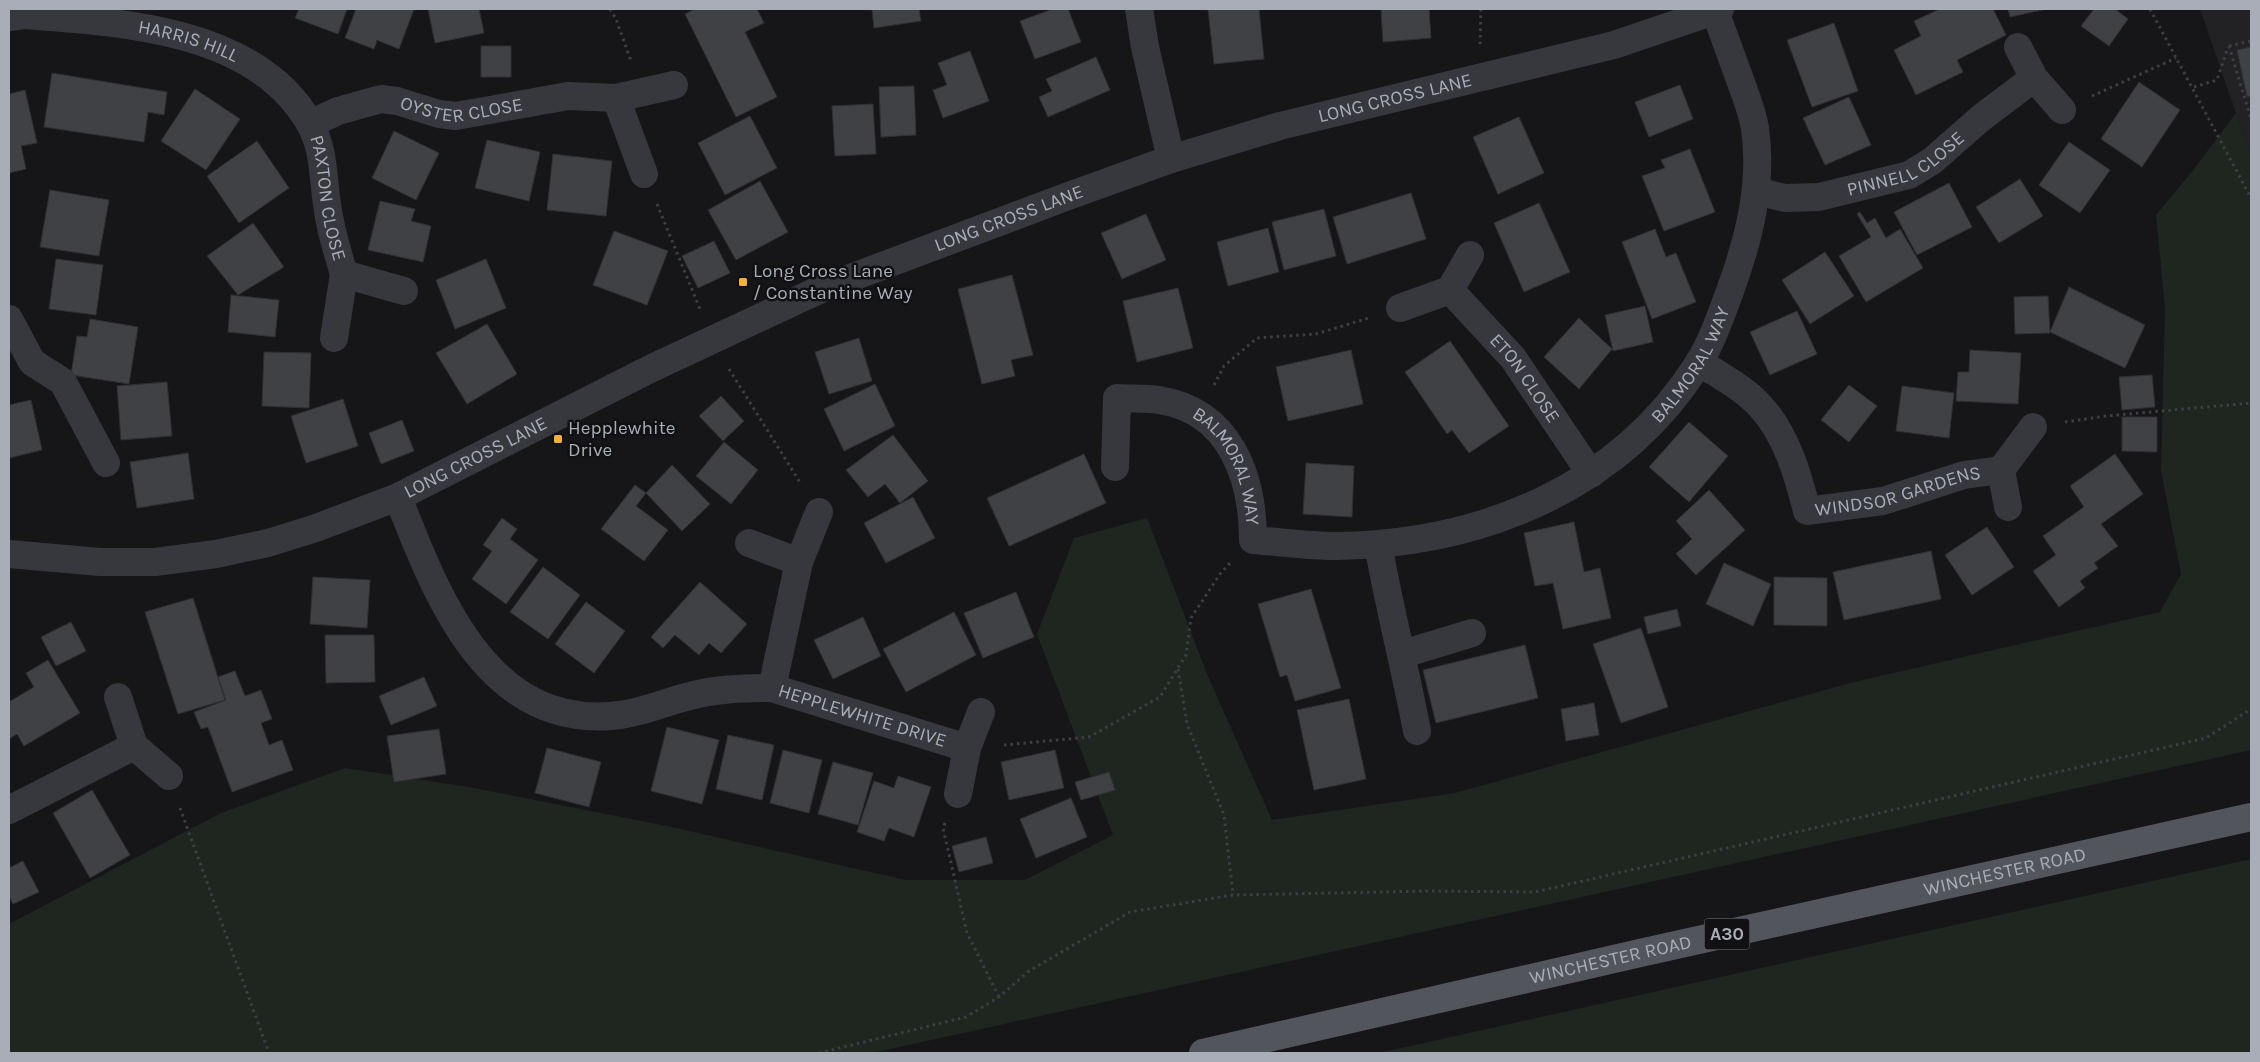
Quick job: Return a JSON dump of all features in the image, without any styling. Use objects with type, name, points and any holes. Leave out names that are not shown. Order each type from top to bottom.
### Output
[{"type":"main road","name":"WINCHESTER ROAD","points":[[1203,1053],[2251,817]]},
{"type":"street","points":[[1139,9],[1145,47],[1171,159]]},
{"type":"street","name":"LONG CROSS LANE","points":[[9,554],[100,562],[155,562],[216,554],[268,543],[316,528],[398,497],[659,364],[821,289],[946,241],[1171,159],[1280,126],[1614,46],[1718,10]]},
{"type":"street","name":"BALMORAL WAY","points":[[1115,467],[1117,398],[1159,400],[1200,415],[1228,442],[1242,468],[1253,513],[1253,540],[1335,546],[1378,544],[1435,536],[1508,516],[1542,501],[1591,474],[1629,444],[1679,390],[1699,362],[1719,321],[1736,274],[1750,226],[1756,191],[1755,127],[1749,102],[1718,10]]},
{"type":"street","name":"HARRIS HILL","points":[[19,14],[148,28],[218,49],[266,73],[294,102],[310,124]]},
{"type":"street","points":[[2018,47],[2034,78],[2062,110]]},
{"type":"street","name":"PINNELL CLOSE","points":[[1756,191],[1785,198],[1820,197],[1909,175],[1932,161],[1981,118],[2034,78]]},
{"type":"street","name":"OYSTER CLOSE","points":[[310,124],[338,111],[381,99],[397,101],[438,114],[456,116],[568,96],[616,98],[674,85]]},
{"type":"street","points":[[616,98],[644,174]]},
{"type":"street","name":"PAXTON CLOSE","points":[[310,124],[318,145],[327,205],[344,274],[334,338]]},
{"type":"street","points":[[1400,308],[1450,290],[1470,255]]},
{"type":"street","name":"PAXTON CLOSE","points":[[344,274],[404,291]]},
{"type":"street","name":"ETON CLOSE","points":[[1450,290],[1513,358],[1591,474]]},
{"type":"street","points":[[9,318],[32,362],[63,382],[106,463]]},
{"type":"street","name":"WINDSOR GARDENS","points":[[1699,362],[1746,393],[1774,423],[1792,459],[1807,511],[1883,501],[1964,475],[2001,470],[2033,427]]},
{"type":"street","name":"WINDSOR GARDENS","points":[[2001,470],[2008,507]]},
{"type":"street","name":"HEPPLEWHITE DRIVE","points":[[398,497],[429,575],[459,631],[492,671],[510,686],[551,710],[572,715],[596,717],[639,712],[708,692],[740,688],[772,688],[967,748]]},
{"type":"street","points":[[772,688],[799,562],[819,512]]},
{"type":"street","points":[[749,544],[799,562]]},
{"type":"street","points":[[1378,544],[1388,600],[1402,654],[1417,731]]},
{"type":"street","points":[[1402,654],[1472,633]]},
{"type":"street","points":[[118,697],[134,746],[169,776]]},
{"type":"street","name":"HEPPLEWHITE DRIVE","points":[[958,794],[967,748],[981,712]]},
{"type":"street","points":[[9,810],[134,746]]},
{"type":"path","points":[[610,9],[623,36],[631,63]]},
{"type":"path","points":[[2150,9],[2194,87],[2251,198]]},
{"type":"path","points":[[2229,46],[2251,41]]},
{"type":"path","points":[[2194,87],[2217,80],[2229,46]]},
{"type":"path","points":[[2229,46],[2251,120]]},
{"type":"path","points":[[2062,110],[2176,58]]},
{"type":"path","points":[[1200,415],[1224,366],[1257,338],[1316,334],[1400,308]]},
{"type":"path","points":[[2033,427],[2106,416],[2251,403]]},
{"type":"path","points":[[967,748],[1089,737],[1160,697],[1186,655],[1191,618],[1220,574],[1253,540]]},
{"type":"path","points":[[1178,668],[1187,724],[1224,815],[1233,895]]},
{"type":"path","points":[[819,1053],[966,1017],[999,997],[1029,971],[1130,912],[1233,895],[1430,891],[1535,892],[2206,738],[2251,709]]},
{"type":"path","points":[[169,776],[270,1053]]},
{"type":"path","points":[[958,794],[943,828],[967,933],[999,997]]},
{"type":"shaded area","points":[[2200,9],[2251,9],[2251,153],[2236,113]]},
{"type":"shaded area","points":[[2236,113],[2251,153],[2251,750],[872,1053],[9,1053],[9,924],[221,813],[345,768],[469,787],[667,826],[906,880],[1025,880],[1113,835],[1037,634],[1074,538],[1147,518],[1207,674],[1272,820],[1455,793],[1850,683],[2160,612],[2181,574],[2161,471],[2165,308],[2156,215],[2194,169]]},
{"type":"shaded area","points":[[2251,859],[2251,1053],[1379,1053]]},
{"type":"building","points":[[299,9],[347,9],[338,34],[295,18]]},
{"type":"building","points":[[356,9],[414,9],[399,49],[377,40],[374,49],[345,38]]},
{"type":"building","points":[[428,9],[479,9],[484,33],[435,43]]},
{"type":"building","points":[[695,9],[757,9],[764,23],[745,32],[777,97],[736,117],[685,14]]},
{"type":"building","points":[[872,9],[919,9],[921,21],[874,28]]},
{"type":"building","points":[[1053,9],[1068,9],[1081,42],[1035,59],[1020,21]]},
{"type":"building","points":[[1208,9],[1259,9],[1264,59],[1214,64]]},
{"type":"building","points":[[1381,9],[1429,9],[1431,38],[1383,42]]},
{"type":"building","points":[[1940,9],[1993,9],[2006,35],[1957,60],[1963,72],[1916,95],[1894,50],[1921,36],[1914,21]]},
{"type":"building","points":[[2008,9],[2047,9],[2010,17]]},
{"type":"building","points":[[2094,9],[2115,9],[2128,19],[2109,46],[2081,26]]},
{"type":"building","points":[[1834,23],[1858,91],[1812,107],[1787,40]]},
{"type":"building","points":[[481,46],[511,46],[511,77],[481,77]]},
{"type":"building","points":[[2251,47],[2251,96],[2247,97],[2237,50]]},
{"type":"building","points":[[970,51],[989,101],[943,118],[933,90],[947,85],[938,63]]},
{"type":"building","points":[[1096,57],[1110,90],[1048,117],[1039,97],[1052,91],[1046,79]]},
{"type":"building","points":[[52,73],[167,92],[164,115],[148,112],[144,142],[44,127]]},
{"type":"building","points":[[2139,82],[2180,110],[2142,167],[2101,139]]},
{"type":"building","points":[[1680,85],[1693,119],[1649,137],[1635,102]]},
{"type":"building","points":[[914,86],[916,135],[881,137],[879,87]]},
{"type":"building","points":[[195,89],[240,119],[206,170],[161,141]]},
{"type":"building","points":[[25,90],[37,143],[21,146],[26,169],[9,173],[9,94]]},
{"type":"building","points":[[1849,97],[1871,145],[1825,165],[1803,118]]},
{"type":"building","points":[[873,104],[876,154],[835,156],[832,106]]},
{"type":"building","points":[[750,116],[777,168],[725,195],[698,143]]},
{"type":"building","points":[[1519,117],[1544,173],[1498,194],[1473,137]]},
{"type":"building","points":[[394,131],[439,153],[416,200],[372,178]]},
{"type":"building","points":[[487,140],[540,152],[529,201],[475,188]]},
{"type":"building","points":[[257,141],[289,188],[239,223],[207,176]]},
{"type":"building","points":[[2069,142],[2110,170],[2080,213],[2039,185]]},
{"type":"building","points":[[1690,149],[1715,212],[1664,231],[1642,176],[1665,168],[1661,160]]},
{"type":"building","points":[[553,154],[612,161],[606,216],[547,210]]},
{"type":"building","points":[[2020,179],[2043,216],[1999,243],[1976,207]]},
{"type":"building","points":[[760,181],[788,232],[736,260],[708,210]]},
{"type":"building","points":[[1949,183],[1972,227],[1917,255],[1894,212]]},
{"type":"building","points":[[50,190],[109,200],[99,256],[40,247]]},
{"type":"building","points":[[1411,193],[1426,239],[1347,264],[1333,217]]},
{"type":"building","points":[[380,201],[415,209],[411,221],[431,226],[423,262],[368,250]]},
{"type":"building","points":[[1539,203],[1570,272],[1524,292],[1494,223]]},
{"type":"building","points":[[1324,209],[1336,256],[1284,270],[1272,222]]},
{"type":"building","points":[[1860,212],[1867,223],[1875,218],[1886,238],[1900,229],[1923,268],[1866,302],[1839,256],[1871,237],[1857,214]]},
{"type":"building","points":[[1146,214],[1166,260],[1122,279],[1101,233]]},
{"type":"building","points":[[253,223],[284,267],[238,295],[207,256]]},
{"type":"building","points":[[1268,228],[1279,272],[1228,286],[1217,242]]},
{"type":"building","points":[[1655,229],[1666,257],[1676,253],[1696,302],[1652,319],[1622,242]]},
{"type":"building","points":[[614,231],[668,251],[647,305],[593,285]]},
{"type":"building","points":[[714,241],[730,273],[698,288],[682,256]]},
{"type":"building","points":[[1825,252],[1854,296],[1810,324],[1782,280]]},
{"type":"building","points":[[56,259],[103,265],[96,315],[49,309]]},
{"type":"building","points":[[486,259],[506,308],[455,329],[436,280]]},
{"type":"building","points":[[1012,275],[1033,355],[1011,360],[1015,376],[982,384],[958,289]]},
{"type":"building","points":[[2069,287],[2145,325],[2125,368],[2050,332]]},
{"type":"building","points":[[1178,288],[1193,348],[1137,362],[1123,301]]},
{"type":"building","points":[[231,295],[279,300],[275,337],[228,332]]},
{"type":"building","points":[[2048,296],[2050,333],[2015,334],[2014,297]]},
{"type":"building","points":[[1645,306],[1653,342],[1613,351],[1605,315]]},
{"type":"building","points":[[1797,311],[1817,354],[1770,375],[1750,332]]},
{"type":"building","points":[[1579,318],[1612,349],[1579,389],[1544,357]]},
{"type":"building","points":[[90,319],[138,327],[129,384],[71,375],[77,336],[87,337]]},
{"type":"building","points":[[487,324],[517,374],[467,404],[436,353]]},
{"type":"building","points":[[859,338],[872,381],[829,394],[815,352]]},
{"type":"building","points":[[1450,341],[1509,426],[1469,453],[1452,430],[1447,434],[1405,372]]},
{"type":"building","points":[[1351,350],[1363,404],[1288,421],[1276,367]]},
{"type":"building","points":[[1970,350],[2021,353],[2018,404],[1956,401],[1958,372],[1969,372]]},
{"type":"building","points":[[264,352],[311,353],[309,408],[262,406]]},
{"type":"building","points":[[2152,375],[2155,407],[2122,410],[2119,377]]},
{"type":"building","points":[[167,382],[172,436],[121,440],[117,386]]},
{"type":"building","points":[[875,384],[895,426],[844,451],[824,409]]},
{"type":"building","points":[[1849,385],[1877,406],[1849,442],[1821,420]]},
{"type":"building","points":[[1902,386],[1954,393],[1949,438],[1896,431]]},
{"type":"building","points":[[721,396],[744,421],[723,441],[699,416]]},
{"type":"building","points":[[343,399],[358,446],[306,463],[291,416]]},
{"type":"building","points":[[31,400],[42,450],[9,458],[9,405]]},
{"type":"building","points":[[2122,417],[2157,417],[2157,452],[2122,451]]},
{"type":"building","points":[[402,420],[414,451],[381,464],[369,433]]},
{"type":"building","points":[[1689,422],[1728,456],[1689,502],[1649,467]]},
{"type":"building","points":[[893,435],[928,481],[900,503],[885,484],[868,497],[846,470]]},
{"type":"building","points":[[724,442],[758,470],[731,504],[696,476]]},
{"type":"building","points":[[188,453],[194,499],[137,508],[130,462]]},
{"type":"building","points":[[1084,454],[1106,503],[1009,546],[987,498]]},
{"type":"building","points":[[2115,454],[2143,494],[2101,524],[2118,546],[2094,563],[2098,568],[2080,581],[2085,588],[2059,607],[2033,571],[2056,555],[2043,536],[2084,507],[2070,486]]},
{"type":"building","points":[[1306,463],[1354,466],[1352,517],[1303,514]]},
{"type":"building","points":[[672,465],[710,504],[682,531],[646,493]]},
{"type":"building","points":[[635,485],[646,493],[636,506],[668,530],[644,561],[601,529]]},
{"type":"building","points":[[1709,490],[1745,530],[1696,575],[1676,554],[1692,539],[1676,521]]},
{"type":"building","points":[[913,497],[935,538],[886,563],[864,523]]},
{"type":"building","points":[[502,518],[517,529],[510,539],[538,560],[506,604],[472,579],[492,551],[483,545]]},
{"type":"building","points":[[1574,522],[1584,572],[1600,568],[1611,618],[1563,629],[1553,583],[1535,586],[1524,533]]},
{"type":"building","points":[[1987,527],[2014,567],[1972,595],[1945,555]]},
{"type":"building","points":[[1931,551],[1941,599],[1844,620],[1833,572]]},
{"type":"building","points":[[1724,563],[1771,584],[1753,626],[1706,604]]},
{"type":"building","points":[[543,567],[580,595],[548,639],[510,612]]},
{"type":"building","points":[[313,577],[370,580],[367,628],[310,624]]},
{"type":"building","points":[[1774,577],[1827,578],[1827,626],[1774,625]]},
{"type":"building","points":[[700,582],[747,624],[721,653],[709,643],[699,655],[675,635],[663,648],[651,637]]},
{"type":"building","points":[[1311,589],[1341,688],[1295,701],[1287,675],[1280,677],[1258,604]]},
{"type":"building","points":[[1016,592],[1034,637],[983,658],[964,613]]},
{"type":"building","points":[[193,598],[225,700],[178,714],[145,612]]},
{"type":"building","points":[[586,602],[625,631],[594,673],[555,644]]},
{"type":"building","points":[[1677,609],[1681,626],[1648,634],[1644,617]]},
{"type":"building","points":[[954,612],[976,655],[906,692],[883,649]]},
{"type":"building","points":[[863,617],[881,656],[833,679],[814,640]]},
{"type":"building","points":[[71,622],[86,651],[56,666],[41,637]]},
{"type":"building","points":[[1641,628],[1668,707],[1621,723],[1593,644]]},
{"type":"building","points":[[325,635],[374,635],[375,682],[326,683]]},
{"type":"building","points":[[1525,645],[1538,698],[1436,723],[1423,670]]},
{"type":"building","points":[[48,660],[80,713],[24,746],[17,734],[9,739],[9,702],[34,687],[26,673]]},
{"type":"building","points":[[235,671],[245,696],[261,690],[272,719],[261,723],[269,745],[282,740],[293,770],[232,792],[208,727],[201,729],[194,712],[226,700],[218,677]]},
{"type":"building","points":[[424,677],[437,706],[391,725],[379,696]]},
{"type":"building","points":[[1349,699],[1366,779],[1314,790],[1297,710]]},
{"type":"building","points":[[1594,703],[1599,735],[1566,741],[1561,709]]},
{"type":"building","points":[[667,727],[719,740],[702,804],[651,791]]},
{"type":"building","points":[[439,729],[446,774],[394,782],[387,736]]},
{"type":"building","points":[[728,735],[774,745],[762,800],[716,789]]},
{"type":"building","points":[[547,748],[601,762],[589,807],[535,793]]},
{"type":"building","points":[[783,750],[822,760],[809,813],[770,803]]},
{"type":"building","points":[[1055,750],[1064,788],[1009,800],[1001,762]]},
{"type":"building","points":[[833,762],[873,773],[858,825],[818,814]]},
{"type":"building","points":[[1109,772],[1115,790],[1081,800],[1075,782]]},
{"type":"building","points":[[898,776],[931,787],[914,837],[889,828],[884,841],[857,832],[874,781],[894,788]]},
{"type":"building","points":[[92,790],[130,855],[90,878],[53,813]]},
{"type":"building","points":[[1071,798],[1087,837],[1036,858],[1020,819]]},
{"type":"building","points":[[986,837],[993,863],[959,872],[952,846]]},
{"type":"building","points":[[23,861],[39,892],[13,904],[9,896],[9,868]]},
{"type":"place","name":"Long Cross Lane / Constantine Way","points":[[743,282]]},
{"type":"place","name":"Hepplewhite Drive","points":[[558,439]]}]
